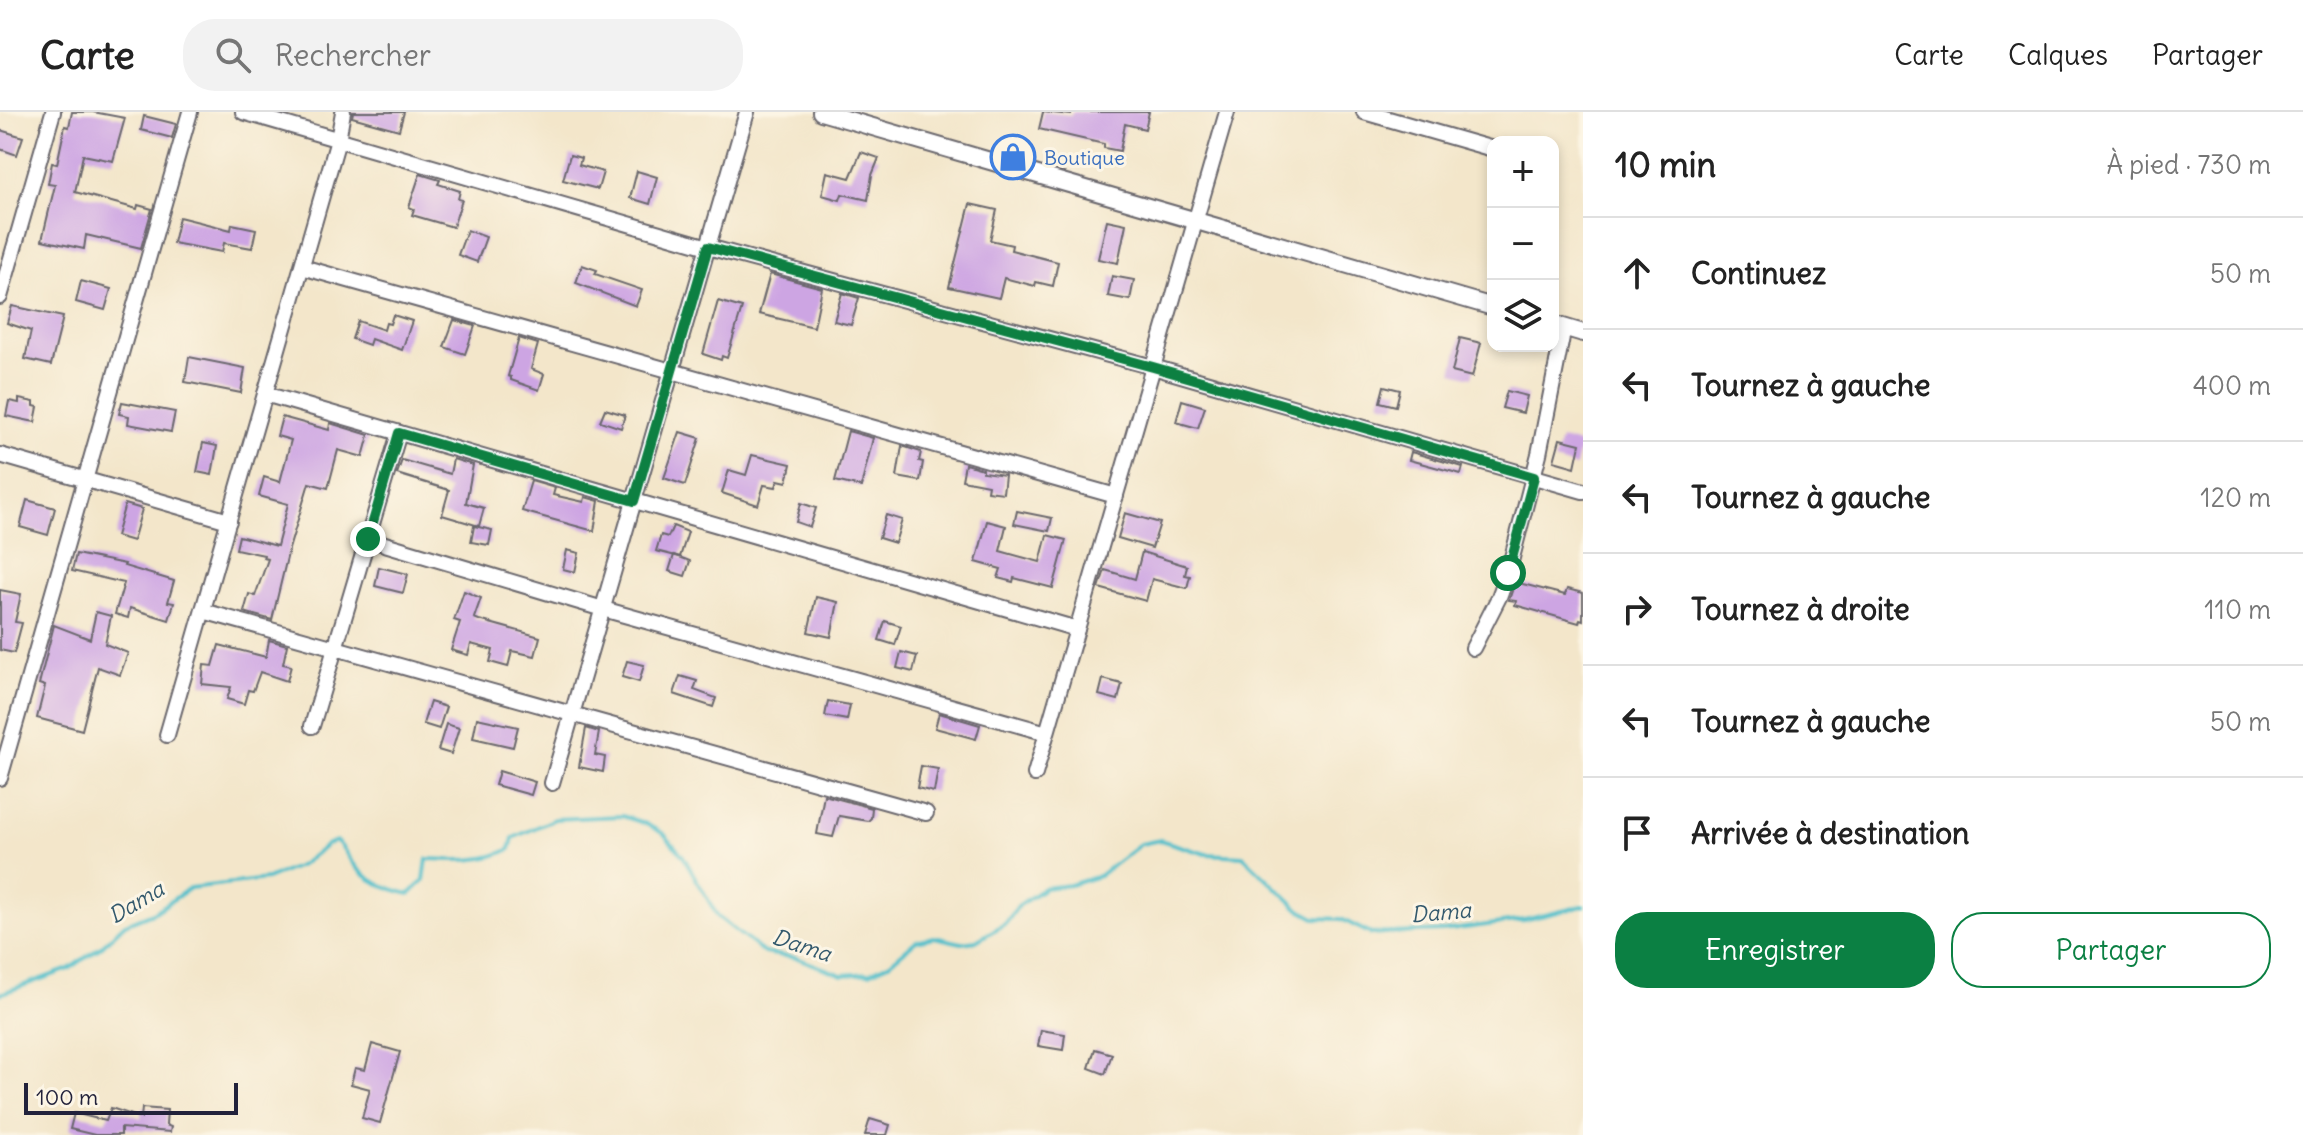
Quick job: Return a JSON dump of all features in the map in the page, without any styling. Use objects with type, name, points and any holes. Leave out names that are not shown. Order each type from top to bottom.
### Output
[{"type":"street","points":[[0,297],[53,112]]},
{"type":"street","points":[[0,778],[190,112]]},
{"type":"street","points":[[243,112],[708,247],[1153,367],[1583,491]]},
{"type":"street","points":[[167,735],[338,140],[343,112]]},
{"type":"street","points":[[552,783],[747,112]]},
{"type":"street","points":[[821,112],[1487,305]]},
{"type":"street","points":[[1035,774],[1227,112]]},
{"type":"street","points":[[1364,112],[1487,147]]},
{"type":"street","points":[[302,267],[1116,496]]},
{"type":"street","points":[[1559,326],[1583,333]]},
{"type":"street","points":[[1473,648],[1499,597],[1534,477],[1555,352]]},
{"type":"street","points":[[265,394],[1077,629]]},
{"type":"street","points":[[312,726],[399,433]]},
{"type":"street","points":[[0,455],[229,521]]},
{"type":"street","points":[[368,539],[603,609],[1047,733]]},
{"type":"street","points":[[203,611],[926,813]]},
{"type":"building","points":[[72,112],[125,118],[113,161],[83,155],[75,192],[137,209],[138,205],[152,209],[141,248],[86,235],[84,249],[42,240],[55,185],[48,184],[52,163],[57,164],[65,126],[69,127]]},
{"type":"building","points":[[353,112],[404,112],[399,130],[352,117]]},
{"type":"building","points":[[1043,112],[1071,115],[1072,112],[1149,112],[1145,129],[1125,124],[1120,151],[1104,148],[1104,144],[1039,129]]},
{"type":"building","points":[[144,116],[176,124],[172,138],[141,130]]},
{"type":"building","points":[[0,130],[23,137],[17,155],[0,149]]},
{"type":"building","points":[[861,152],[879,158],[872,175],[868,200],[842,194],[840,200],[822,195],[827,172],[850,178]]},
{"type":"building","points":[[570,155],[581,158],[579,165],[603,172],[598,189],[563,180]]},
{"type":"building","points":[[637,171],[657,177],[650,204],[630,198]]},
{"type":"building","points":[[420,174],[460,191],[458,199],[462,200],[453,227],[412,215],[414,209],[409,207]]},
{"type":"building","points":[[970,204],[997,210],[990,240],[1012,245],[1011,250],[1058,262],[1053,286],[1036,282],[1035,286],[1004,278],[999,298],[949,287]]},
{"type":"building","points":[[179,217],[231,230],[232,224],[256,229],[252,248],[224,243],[222,252],[173,243]]},
{"type":"building","points":[[1107,220],[1126,224],[1118,263],[1098,259]]},
{"type":"building","points":[[467,230],[486,237],[477,262],[458,255]]},
{"type":"building","points":[[582,265],[597,270],[595,274],[642,290],[636,306],[576,283]]},
{"type":"building","points":[[770,274],[822,288],[814,327],[759,314]]},
{"type":"building","points":[[1112,276],[1134,280],[1130,300],[1108,296]]},
{"type":"building","points":[[81,281],[111,289],[105,310],[76,302]]},
{"type":"building","points":[[842,293],[859,298],[851,325],[834,321]]},
{"type":"building","points":[[718,301],[742,308],[727,358],[722,356],[721,360],[703,354]]},
{"type":"building","points":[[12,306],[63,317],[51,365],[25,359],[31,331],[7,323]]},
{"type":"building","points":[[393,315],[412,321],[402,350],[371,339],[369,345],[352,339],[358,321],[384,330]]},
{"type":"building","points":[[454,320],[475,326],[465,354],[444,347]]},
{"type":"building","points":[[519,338],[538,344],[531,369],[544,374],[539,390],[511,380],[508,376]]},
{"type":"building","points":[[1460,338],[1481,343],[1472,377],[1452,372]]},
{"type":"building","points":[[189,357],[245,368],[241,393],[185,382]]},
{"type":"building","points":[[1384,386],[1400,390],[1396,406],[1380,402]]},
{"type":"building","points":[[1507,391],[1527,396],[1523,413],[1502,408]]},
{"type":"building","points":[[19,399],[34,402],[34,406],[38,407],[35,422],[6,416],[9,401],[19,403]]},
{"type":"building","points":[[1182,400],[1205,407],[1198,428],[1176,422]]},
{"type":"building","points":[[122,402],[175,412],[171,432],[128,424],[129,416],[119,414]]},
{"type":"building","points":[[605,409],[625,415],[621,428],[600,421]]},
{"type":"building","points":[[282,417],[329,430],[330,423],[369,435],[363,457],[338,450],[328,488],[309,483],[272,620],[244,612],[249,594],[255,596],[268,559],[263,558],[264,555],[236,549],[239,536],[277,546],[288,504],[259,496],[264,477],[280,482],[291,440],[277,436]]},
{"type":"building","points":[[848,431],[873,438],[861,487],[835,481]]},
{"type":"building","points":[[680,432],[700,438],[685,485],[664,478]]},
{"type":"building","points":[[1560,439],[1580,444],[1575,467],[1554,461]]},
{"type":"building","points":[[203,443],[217,446],[212,475],[197,472]]},
{"type":"building","points":[[902,446],[921,452],[920,481],[897,477]]},
{"type":"building","points":[[1411,452],[1463,467],[1461,474],[1409,460]]},
{"type":"building","points":[[752,455],[791,464],[787,482],[778,480],[776,487],[764,485],[758,505],[722,493],[729,470],[746,475]]},
{"type":"building","points":[[453,459],[473,465],[466,503],[484,508],[479,526],[442,515],[449,490],[397,474],[402,460],[450,474]]},
{"type":"building","points":[[965,464],[983,469],[983,472],[1005,475],[1003,493],[987,491],[988,485],[962,480]]},
{"type":"building","points":[[531,481],[555,488],[553,495],[584,502],[585,497],[599,501],[594,531],[522,511]]},
{"type":"building","points":[[27,500],[55,508],[48,535],[20,527]]},
{"type":"building","points":[[801,503],[816,508],[810,527],[796,522]]},
{"type":"building","points":[[125,504],[142,509],[133,541],[116,536]]},
{"type":"building","points":[[1017,511],[1052,518],[1049,531],[1014,524]]},
{"type":"building","points":[[1125,513],[1160,523],[1152,548],[1118,538]]},
{"type":"building","points":[[886,515],[902,520],[895,543],[879,538]]},
{"type":"building","points":[[987,521],[1006,526],[1000,551],[1040,562],[1047,535],[1066,540],[1053,588],[1014,578],[1013,582],[998,578],[1001,569],[976,562]]},
{"type":"building","points":[[474,526],[492,530],[489,545],[471,542]]},
{"type":"building","points":[[673,526],[688,532],[680,557],[656,551],[661,535],[668,537]]},
{"type":"building","points":[[567,550],[579,553],[575,572],[563,569]]},
{"type":"building","points":[[1142,552],[1187,566],[1185,575],[1190,576],[1187,588],[1152,579],[1146,601],[1099,588],[1105,570],[1135,579]]},
{"type":"building","points":[[76,554],[125,564],[174,581],[168,602],[174,603],[169,620],[130,608],[128,618],[115,614],[124,583],[72,571]]},
{"type":"building","points":[[674,555],[690,561],[685,576],[669,571]]},
{"type":"building","points":[[379,567],[408,574],[403,593],[375,586]]},
{"type":"building","points":[[1515,582],[1565,595],[1567,589],[1583,593],[1583,620],[1580,619],[1579,623],[1515,605],[1516,601],[1509,600]]},
{"type":"building","points":[[0,590],[21,594],[15,622],[22,623],[14,653],[0,650]]},
{"type":"building","points":[[464,591],[481,598],[474,618],[540,637],[535,656],[512,651],[508,667],[490,662],[493,650],[471,644],[468,655],[451,650],[460,622],[454,620]]},
{"type":"building","points":[[816,597],[838,602],[831,637],[808,632]]},
{"type":"building","points":[[96,612],[111,616],[105,644],[128,653],[120,675],[98,667],[82,730],[37,718],[45,686],[39,684],[54,625],[90,639]]},
{"type":"building","points":[[885,621],[901,626],[895,645],[879,640]]},
{"type":"building","points":[[269,640],[287,645],[283,664],[291,666],[287,681],[260,672],[253,691],[248,690],[244,704],[227,699],[231,687],[202,684],[204,665],[213,666],[219,645],[266,657]]},
{"type":"building","points":[[901,652],[917,656],[913,672],[897,668]]},
{"type":"building","points":[[627,661],[644,665],[639,682],[622,677]]},
{"type":"building","points":[[680,676],[697,681],[694,690],[716,698],[713,707],[674,694]]},
{"type":"building","points":[[1103,679],[1122,684],[1118,700],[1099,695]]},
{"type":"building","points":[[828,701],[850,705],[847,720],[825,716]]},
{"type":"building","points":[[430,702],[446,707],[439,729],[423,724]]},
{"type":"building","points":[[939,713],[980,725],[976,739],[935,728]]},
{"type":"building","points":[[477,718],[518,727],[513,747],[473,738]]},
{"type":"building","points":[[446,724],[459,728],[451,754],[438,750]]},
{"type":"building","points":[[586,728],[599,732],[595,755],[605,757],[603,772],[579,767]]},
{"type":"building","points":[[921,766],[938,769],[934,792],[917,788]]},
{"type":"building","points":[[499,771],[535,782],[531,795],[495,785]]},
{"type":"building","points":[[824,795],[872,808],[871,818],[868,821],[839,816],[833,837],[817,834]]},
{"type":"building","points":[[1041,1030],[1065,1034],[1063,1050],[1038,1046]]},
{"type":"building","points":[[372,1044],[400,1052],[380,1123],[362,1118],[370,1089],[351,1084],[355,1068],[365,1070]]},
{"type":"building","points":[[1095,1049],[1112,1054],[1105,1074],[1089,1068]]},
{"type":"building","points":[[111,1108],[141,1118],[142,1108],[167,1110],[166,1125],[171,1127],[170,1132],[121,1128],[121,1135],[95,1135],[70,1129],[74,1113],[106,1121]]},
{"type":"building","points":[[870,1119],[890,1125],[887,1135],[865,1135]]},
{"type":"waterway","name":"Dama","points":[[0,994],[69,969],[101,947],[125,924],[155,912],[190,888],[267,879],[301,865],[336,841],[370,879],[410,894],[424,880],[427,859],[490,857],[510,849],[513,838],[555,819],[622,816],[644,823],[664,834],[683,856],[718,917],[764,953],[797,958],[842,975],[870,973],[890,963],[916,941],[934,937],[962,943],[976,941],[1006,923],[1018,906],[1044,888],[1070,885],[1099,876],[1141,844],[1160,840],[1206,854],[1243,856],[1300,910],[1315,918],[1341,919],[1371,934],[1443,931],[1524,920],[1583,906]]},
{"type":"place","name":"Boutique","points":[[1013,157]]},
{"type":"route","points":[[368,539],[399,433],[634,501],[708,247],[1153,367],[1534,477],[1508,573]]}]
